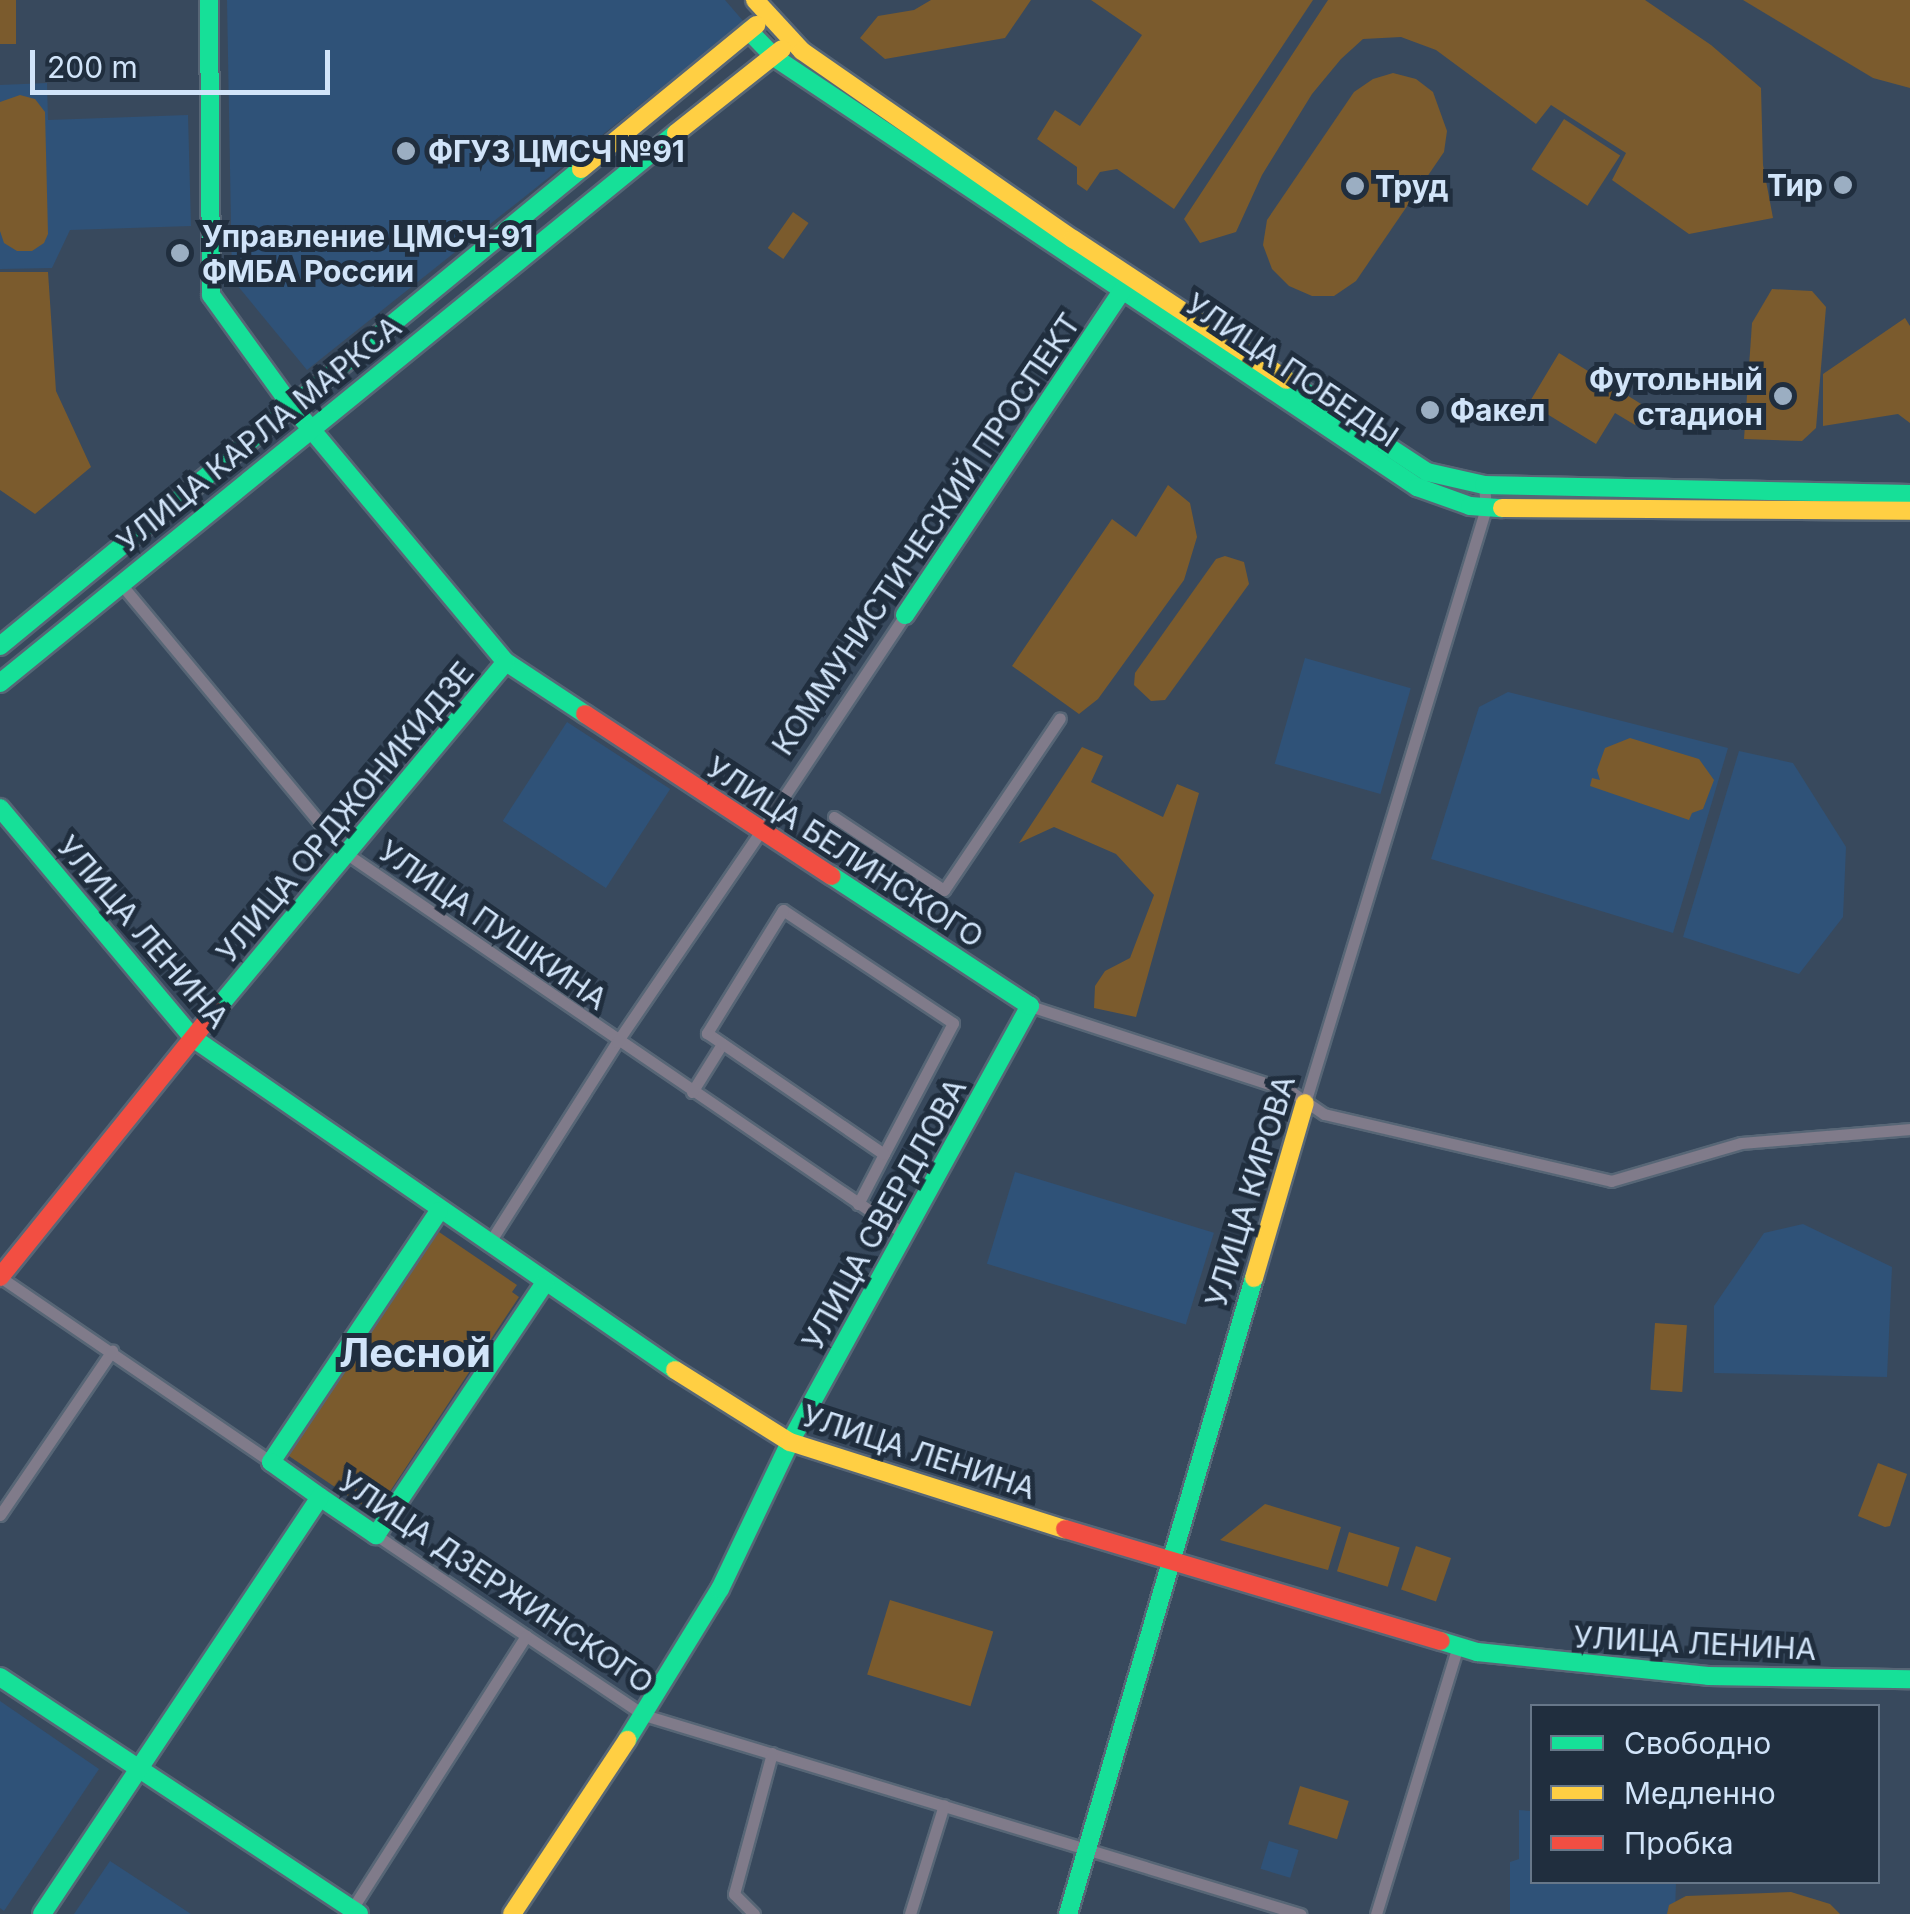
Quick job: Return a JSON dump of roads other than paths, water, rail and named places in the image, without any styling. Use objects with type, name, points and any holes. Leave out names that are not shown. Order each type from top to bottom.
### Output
[{"type":"street","name":"УЛИЦА БЕЛИНСКОГО","points":[[209,0],[211,296],[290,404],[506,662],[1030,1006],[1290,1090],[1324,1114],[1611,1181],[1741,1142],[1910,1128]]},
{"type":"street","name":"УЛИЦА ПОБЕДЫ","points":[[1910,494],[1484,485],[1427,472],[1127,284],[774,57],[749,30],[761,7],[790,42],[1127,284],[1417,487],[1486,508],[1910,512]]},
{"type":"street","name":"УЛИЦА КАРЛА МАРКСА","points":[[0,646],[749,30]]},
{"type":"street","name":"УЛИЦА КАРЛА МАРКСА","points":[[0,683],[548,234],[790,42]]},
{"type":"street","points":[[528,211],[548,234]]},
{"type":"street","name":"КОММУНИСТИЧЕСКИЙ ПРОСПЕКТ","points":[[767,822],[1127,284]]},
{"type":"street","name":"УЛИЦА КИРОВА","points":[[1068,1914],[1168,1562],[1486,508],[1484,485]]},
{"type":"street","name":"УЛИЦА ПУШКИНА","points":[[120,582],[344,852],[904,1234]]},
{"type":"street","name":"УЛИЦА ОРДЖОНИКИДЗЕ","points":[[0,1277],[344,852],[506,662]]},
{"type":"street","points":[[834,817],[944,890],[1060,718]]},
{"type":"street","name":"УЛИЦА ЛЕНИНА","points":[[0,808],[190,1042],[635,1348],[790,1444],[1456,1649],[1548,1662],[1708,1676],[1910,1682]]},
{"type":"street","points":[[0,820],[95,928]]},
{"type":"street","points":[[488,1245],[618,1042],[756,838]]},
{"type":"street","points":[[858,1204],[954,1023],[784,910],[706,1033],[884,1154]]},
{"type":"street","name":"УЛИЦА СВЕРДЛОВА","points":[[512,1914],[644,1715],[720,1589],[790,1444],[1030,1006]]},
{"type":"street","points":[[692,1092],[722,1044]]},
{"type":"street","points":[[270,1462],[437,1214],[543,1286],[376,1535]]},
{"type":"street","name":"УЛИЦА ДЗЕРЖИНСКОГО","points":[[0,1277],[644,1715],[1300,1914]]},
{"type":"street","points":[[0,1515],[112,1350]]},
{"type":"street","points":[[42,1914],[320,1497]]},
{"type":"street","points":[[0,1677],[355,1912],[526,1636]]},
{"type":"street","points":[[1376,1914],[1456,1649]]},
{"type":"street","points":[[754,1914],[734,1894],[772,1753]]},
{"type":"street","points":[[910,1914],[944,1805]]},
{"type":"place","name":"ФГУЗ ЦМСЧ №91","points":[[406,151]]},
{"type":"place","name":"Тир","points":[[1843,185]]},
{"type":"place","name":"Труд","points":[[1355,186]]},
{"type":"place","name":"Управление ЦМСЧ-91 ФМБА России","points":[[180,253]]},
{"type":"place","name":"Футольный стадион","points":[[1783,396]]},
{"type":"place","name":"Факел","points":[[1430,410]]},
{"type":"district","name":"Лесной","points":[[415,1353]]}]
